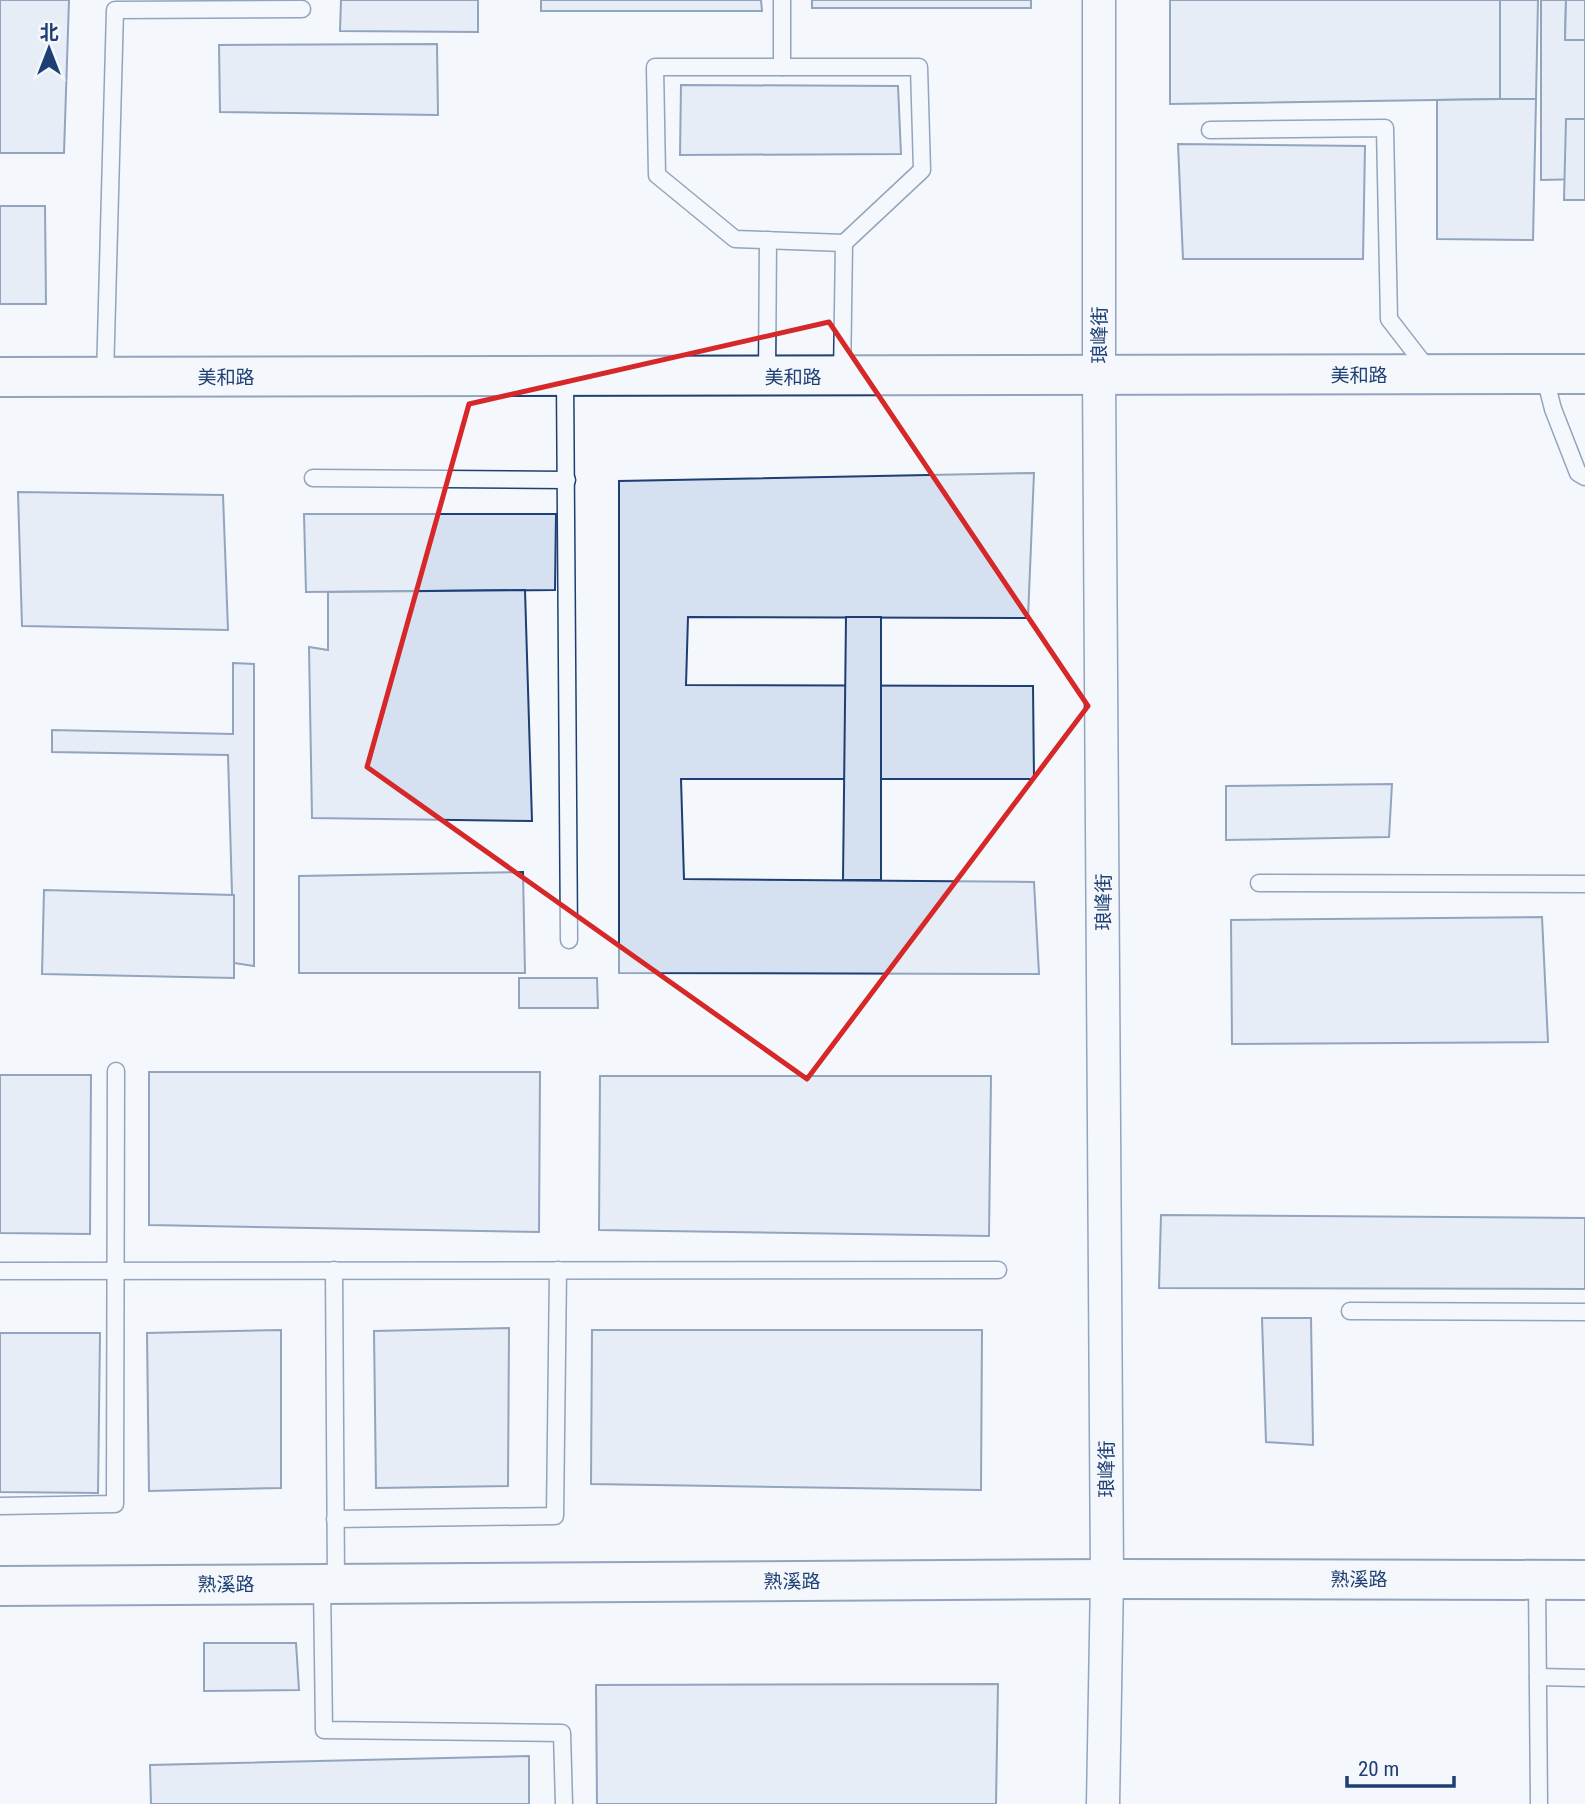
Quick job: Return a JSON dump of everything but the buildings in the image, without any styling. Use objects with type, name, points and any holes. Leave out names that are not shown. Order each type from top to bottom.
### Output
[{"type":"street","name":"琅峰街","points":[[1099,0],[1107,1579],[1103,1804]]},
{"type":"street","name":"美和路","points":[[0,377],[1585,374]]},
{"type":"street","name":"熟溪路","points":[[0,1586],[1107,1579],[1585,1580]]},
{"type":"lane","points":[[782,0],[782,67]]},
{"type":"lane","points":[[106,377],[115,10],[302,9]]},
{"type":"lane","points":[[655,67],[919,67],[922,170],[844,243],[768,240],[735,239],[657,175],[655,67]]},
{"type":"lane","points":[[1210,130],[1385,128],[1389,319],[1432,374]]},
{"type":"lane","points":[[767,377],[768,240]]},
{"type":"lane","points":[[842,377],[844,243]]},
{"type":"lane","points":[[1544,374],[1553,409],[1573,461],[1578,473],[1585,477]]},
{"type":"lane","points":[[565,377],[569,940]]},
{"type":"lane","points":[[313,478],[567,480]]},
{"type":"lane","points":[[1259,883],[1585,884]]},
{"type":"lane","points":[[0,1506],[115,1504],[116,1071]]},
{"type":"lane","points":[[334,1270],[335,1519],[329,1584],[324,1730],[562,1733],[564,1804]]},
{"type":"lane","points":[[335,1519],[555,1516],[558,1270]]},
{"type":"lane","points":[[0,1271],[998,1270]]},
{"type":"lane","points":[[1350,1311],[1585,1312]]},
{"type":"lane","points":[[1537,1580],[1539,1804]]},
{"type":"lane","points":[[1538,1677],[1585,1678]]},
{"type":"highlighted area","points":[[829,322],[1088,706],[807,1079],[367,767],[469,404]]}]
